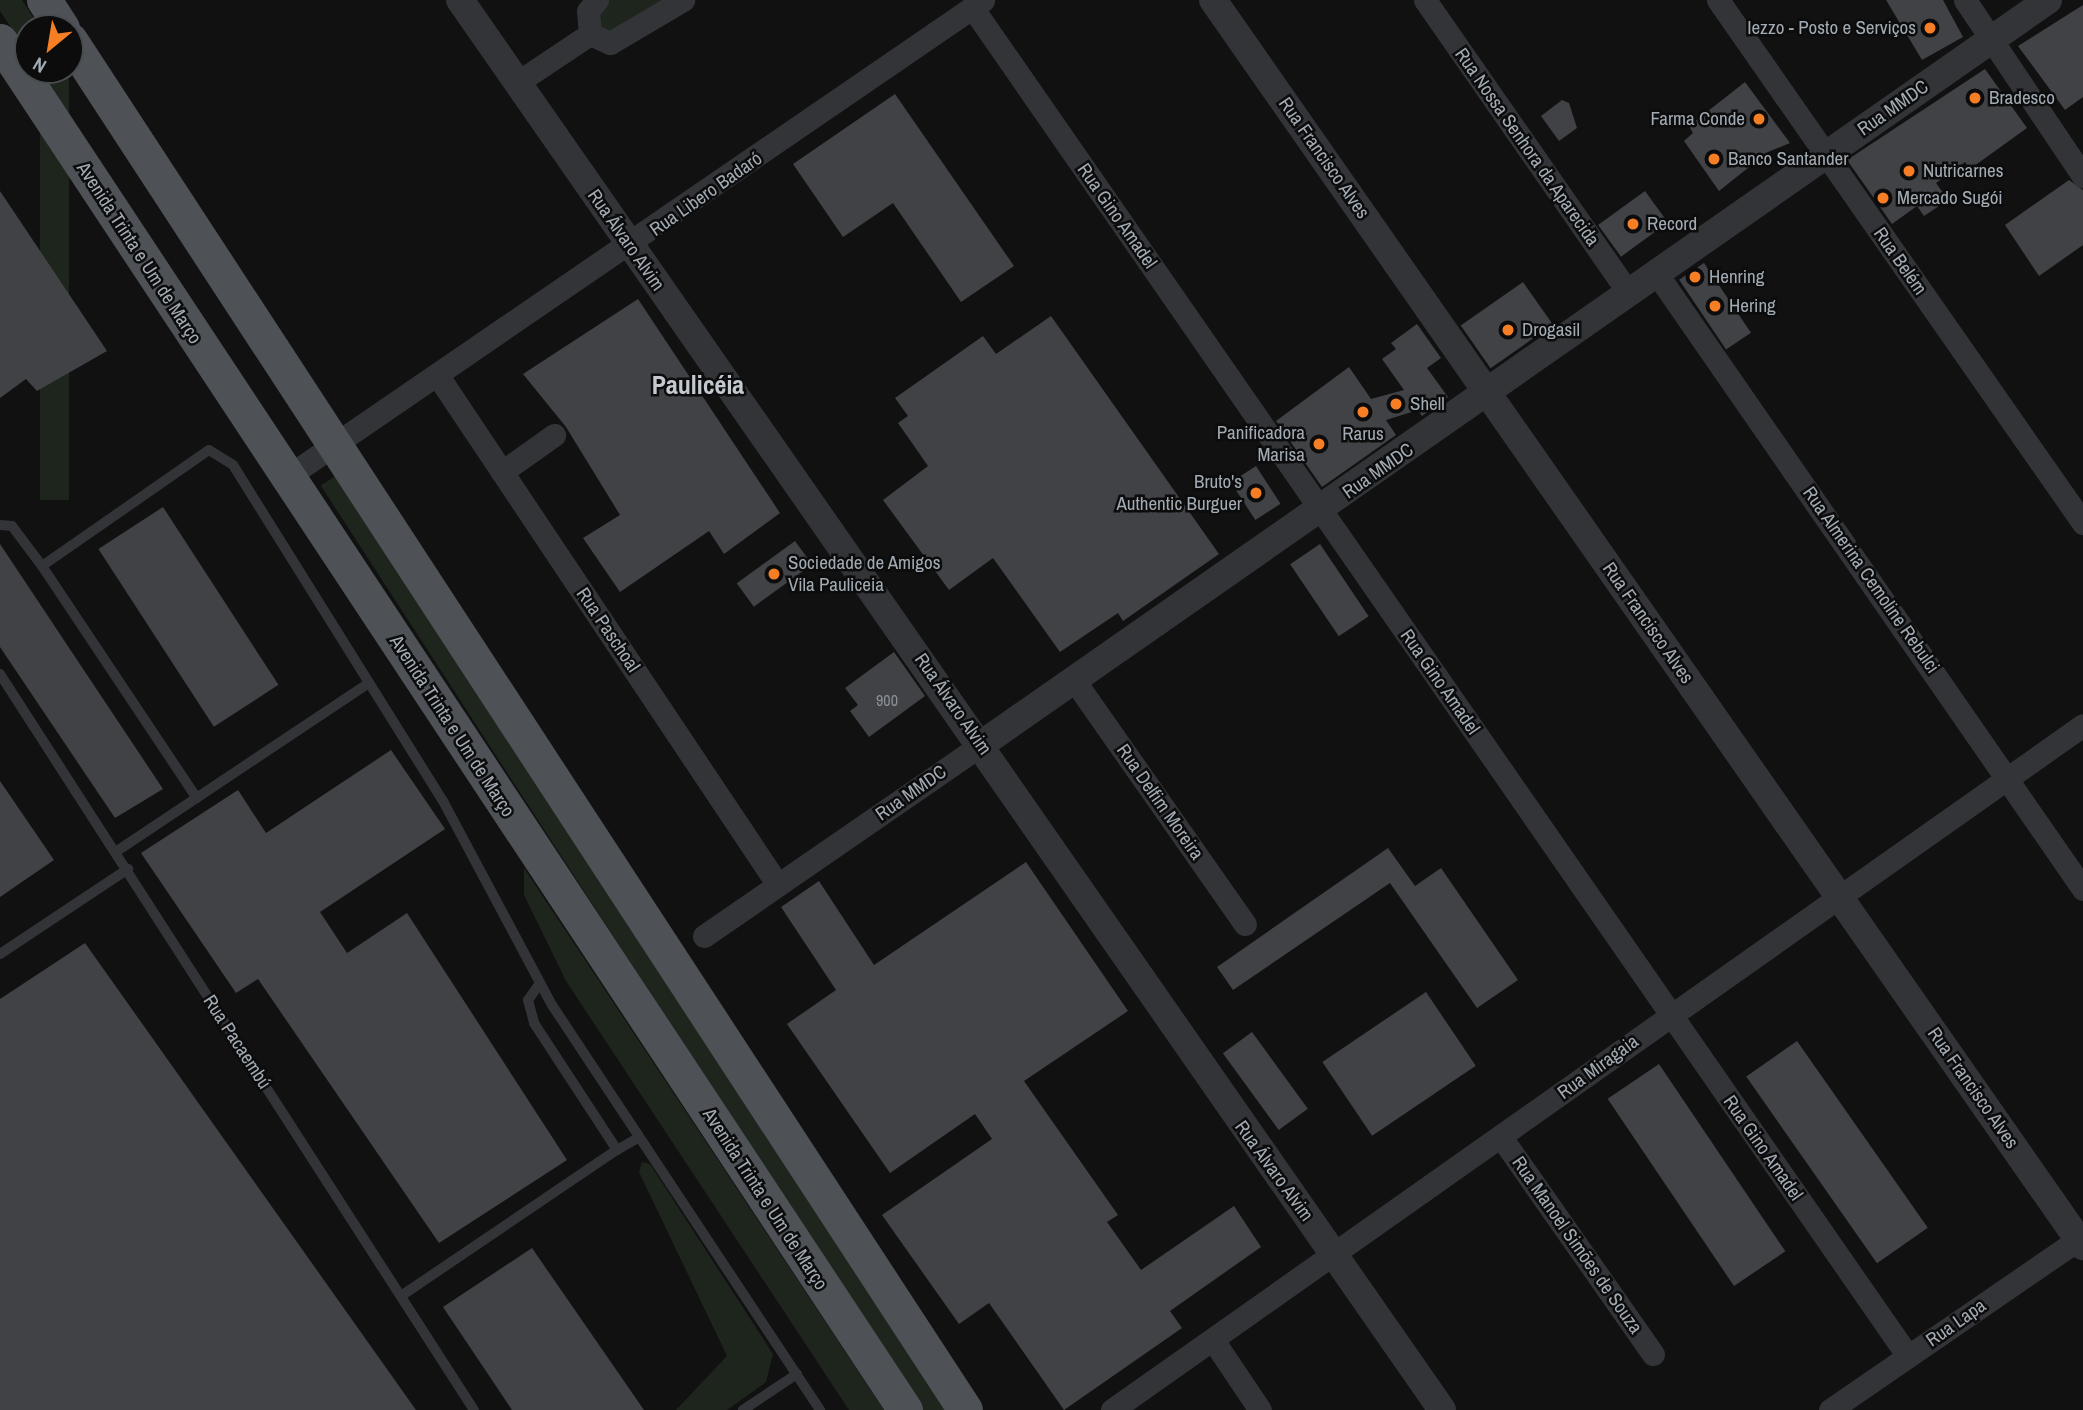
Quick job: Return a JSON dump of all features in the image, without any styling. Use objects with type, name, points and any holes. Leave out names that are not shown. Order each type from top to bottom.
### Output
[{"type":"main road","name":"Avenida Trinta e Um de Março","points":[[0,41],[905,1410]]},
{"type":"main road","points":[[84,61],[337,442],[965,1410]]},
{"type":"street","name":"Rua Álvaro Alvim","points":[[460,0],[519,82],[630,247],[982,744],[1270,1168],[1336,1255],[1442,1410]]},
{"type":"street","points":[[590,34],[588,12],[597,0]]},
{"type":"street","points":[[519,82],[590,34],[619,42],[683,0]]},
{"type":"street","name":"Rua Francisco Alves","points":[[1213,0],[2081,1240]]},
{"type":"street","name":"Rua Nossa Senhora da Aparecida","points":[[1425,0],[1629,293]]},
{"type":"street","name":"Rua Belém","points":[[1718,0],[2083,523]]},
{"type":"street","points":[[1965,0],[2083,176]]},
{"type":"street","name":"Rua MMDC","points":[[704,936],[1488,394],[2048,0]]},
{"type":"street","name":"Rua Libero Badaró","points":[[287,477],[630,247],[978,4]]},
{"type":"street","name":"Rua Gino Amadel","points":[[978,4],[1321,510],[1908,1356]]},
{"type":"street","name":"Rua Almerina Cemoline Rebulci","points":[[1657,274],[2009,778],[2083,889]]},
{"type":"street","name":"Rua Paschoal","points":[[438,376],[778,885]]},
{"type":"street","points":[[502,472],[554,435]]},
{"type":"street","name":"Rua Delfim Moreira","points":[[1074,680],[1245,924]]},
{"type":"street","name":"Rua Miragaia","points":[[1112,1410],[1336,1255],[1671,1014],[2083,725]]},
{"type":"street","name":"Rua Manoel Simões de Souza","points":[[1501,1137],[1653,1354]]},
{"type":"street","name":"Rua Lapa","points":[[1830,1410],[2081,1240]]},
{"type":"street","points":[[1213,1340],[1259,1410]]},
{"type":"lane","points":[[42,566],[199,456],[209,450],[222,455],[297,560],[369,683],[443,801],[540,983],[638,1138],[820,1410]]},
{"type":"lane","points":[[0,525],[12,526],[42,566],[197,799]]},
{"type":"lane","name":"Rua Pacaembú","points":[[0,674],[117,851],[474,1410]]},
{"type":"lane","points":[[117,851],[369,683]]},
{"type":"lane","points":[[0,954],[128,869]]},
{"type":"lane","points":[[540,983],[528,1000],[534,1023],[618,1150]]},
{"type":"lane","points":[[401,1296],[638,1138]]},
{"type":"lane","points":[[743,1410],[797,1374]]},
{"type":"shaded area","points":[[0,0],[22,0],[31,14],[14,14],[14,32],[0,11]]},
{"type":"shaded area","points":[[609,0],[671,0],[609,43],[589,14]]},
{"type":"shaded area","points":[[40,84],[69,84],[69,500],[40,500]]},
{"type":"shaded area","points":[[340,473],[948,1410],[921,1410],[321,486]]},
{"type":"shaded area","points":[[524,868],[884,1410],[849,1410],[566,981],[524,895]]},
{"type":"shaded area","points":[[642,1162],[650,1164],[773,1354],[766,1382],[727,1410],[676,1410],[727,1356],[639,1172]]},
{"type":"building","name":"Iezzo - Posto e Serviços","points":[[1886,0],[1943,0],[1963,37],[1922,60]]},
{"type":"building","points":[[2083,5],[2083,97],[2065,110],[2018,46]]},
{"type":"building","points":[[1985,69],[2027,128],[1970,169],[1965,162],[1936,183],[1948,200],[1924,216],[1917,206],[1892,224],[1847,160]]},
{"type":"building","points":[[1745,82],[1790,143],[1768,152],[1719,191],[1684,141],[1693,133],[1689,126]]},
{"type":"building","points":[[895,94],[1014,266],[961,302],[893,203],[843,237],[793,164]]},
{"type":"building","points":[[1562,100],[1569,103],[1577,128],[1559,141],[1541,116]]},
{"type":"building","points":[[2069,180],[2083,190],[2083,245],[2039,276],[2005,225]]},
{"type":"building","points":[[0,191],[107,351],[37,391],[26,379],[0,398]]},
{"type":"building","name":"Record","points":[[1645,191],[1668,223],[1621,257],[1598,225]]},
{"type":"building","name":"Hering","points":[[1704,263],[1751,333],[1726,349],[1679,280]]},
{"type":"building","name":"Drogasil","points":[[1523,282],[1553,325],[1491,368],[1461,326]]},
{"type":"building","points":[[638,299],[780,513],[724,554],[709,531],[620,592],[583,538],[620,515],[566,427],[523,374]]},
{"type":"building","points":[[1051,316],[1219,554],[1123,621],[1118,613],[1060,652],[993,558],[949,590],[883,500],[928,466],[898,423],[908,416],[895,398],[983,336],[996,354]]},
{"type":"building","points":[[1417,324],[1441,358],[1427,368],[1448,397],[1422,416],[1418,410],[1386,420],[1396,435],[1322,487],[1276,421],[1349,367],[1371,399],[1404,390],[1382,359],[1396,349],[1391,343]]},
{"type":"building","name":"Bruto's Authentic Burguer","points":[[1256,466],[1281,504],[1255,520],[1231,482]]},
{"type":"building","points":[[163,507],[278,685],[214,727],[98,549]]},
{"type":"building","name":"Sociedade de Amigos Vila Pauliceia","points":[[795,541],[812,564],[754,607],[737,583]]},
{"type":"building","points":[[0,544],[163,789],[115,818],[0,647]]},
{"type":"building","points":[[1320,544],[1369,616],[1339,636],[1290,564]]},
{"type":"building","points":[[894,652],[925,696],[869,737],[850,711],[858,705],[845,688]]},
{"type":"building","points":[[391,750],[445,829],[320,912],[347,953],[407,913],[567,1160],[439,1243],[258,979],[236,993],[141,853],[238,790],[266,833]]},
{"type":"building","points":[[0,781],[54,860],[0,897]]},
{"type":"building","points":[[1388,848],[1415,886],[1441,868],[1518,980],[1477,1008],[1390,883],[1233,990],[1217,967]]},
{"type":"building","points":[[1026,862],[1128,1011],[1024,1081],[1118,1215],[1107,1222],[1141,1270],[1234,1206],[1261,1247],[1170,1311],[1182,1328],[1064,1410],[989,1303],[959,1324],[882,1215],[992,1139],[975,1114],[890,1173],[787,1024],[836,990],[781,907],[819,881],[874,965]]},
{"type":"building","points":[[85,943],[416,1410],[0,1410],[0,999]]},
{"type":"building","points":[[1426,992],[1476,1066],[1372,1136],[1322,1062]]},
{"type":"building","points":[[1252,1032],[1308,1109],[1279,1130],[1223,1053]]},
{"type":"building","points":[[1797,1041],[1928,1228],[1877,1263],[1746,1077]]},
{"type":"building","points":[[1659,1064],[1785,1251],[1734,1286],[1608,1099]]},
{"type":"building","points":[[532,1248],[644,1410],[512,1410],[443,1307]]},
{"type":"place","name":"Iezzo - Posto e Serviços","points":[[1930,28]]},
{"type":"place","name":"Bradesco","points":[[1975,98]]},
{"type":"place","name":"Farma Conde","points":[[1759,119]]},
{"type":"place","name":"Banco Santander","points":[[1714,159]]},
{"type":"place","name":"Nutricarnes","points":[[1909,171]]},
{"type":"place","name":"Mercado Sugói","points":[[1883,198]]},
{"type":"place","name":"Record","points":[[1633,224]]},
{"type":"place","name":"Henring","points":[[1695,277]]},
{"type":"place","name":"Hering","points":[[1715,306]]},
{"type":"place","name":"Drogasil","points":[[1508,330]]},
{"type":"place","name":"Shell","points":[[1396,404]]},
{"type":"place","name":"Rarus","points":[[1363,412]]},
{"type":"place","name":"Panificadora Marisa","points":[[1319,444]]},
{"type":"place","name":"Bruto's Authentic Burguer","points":[[1256,493]]},
{"type":"place","name":"Sociedade de Amigos Vila Pauliceia","points":[[774,574]]},
{"type":"district","name":"Paulicéia","points":[[698,385]]}]
